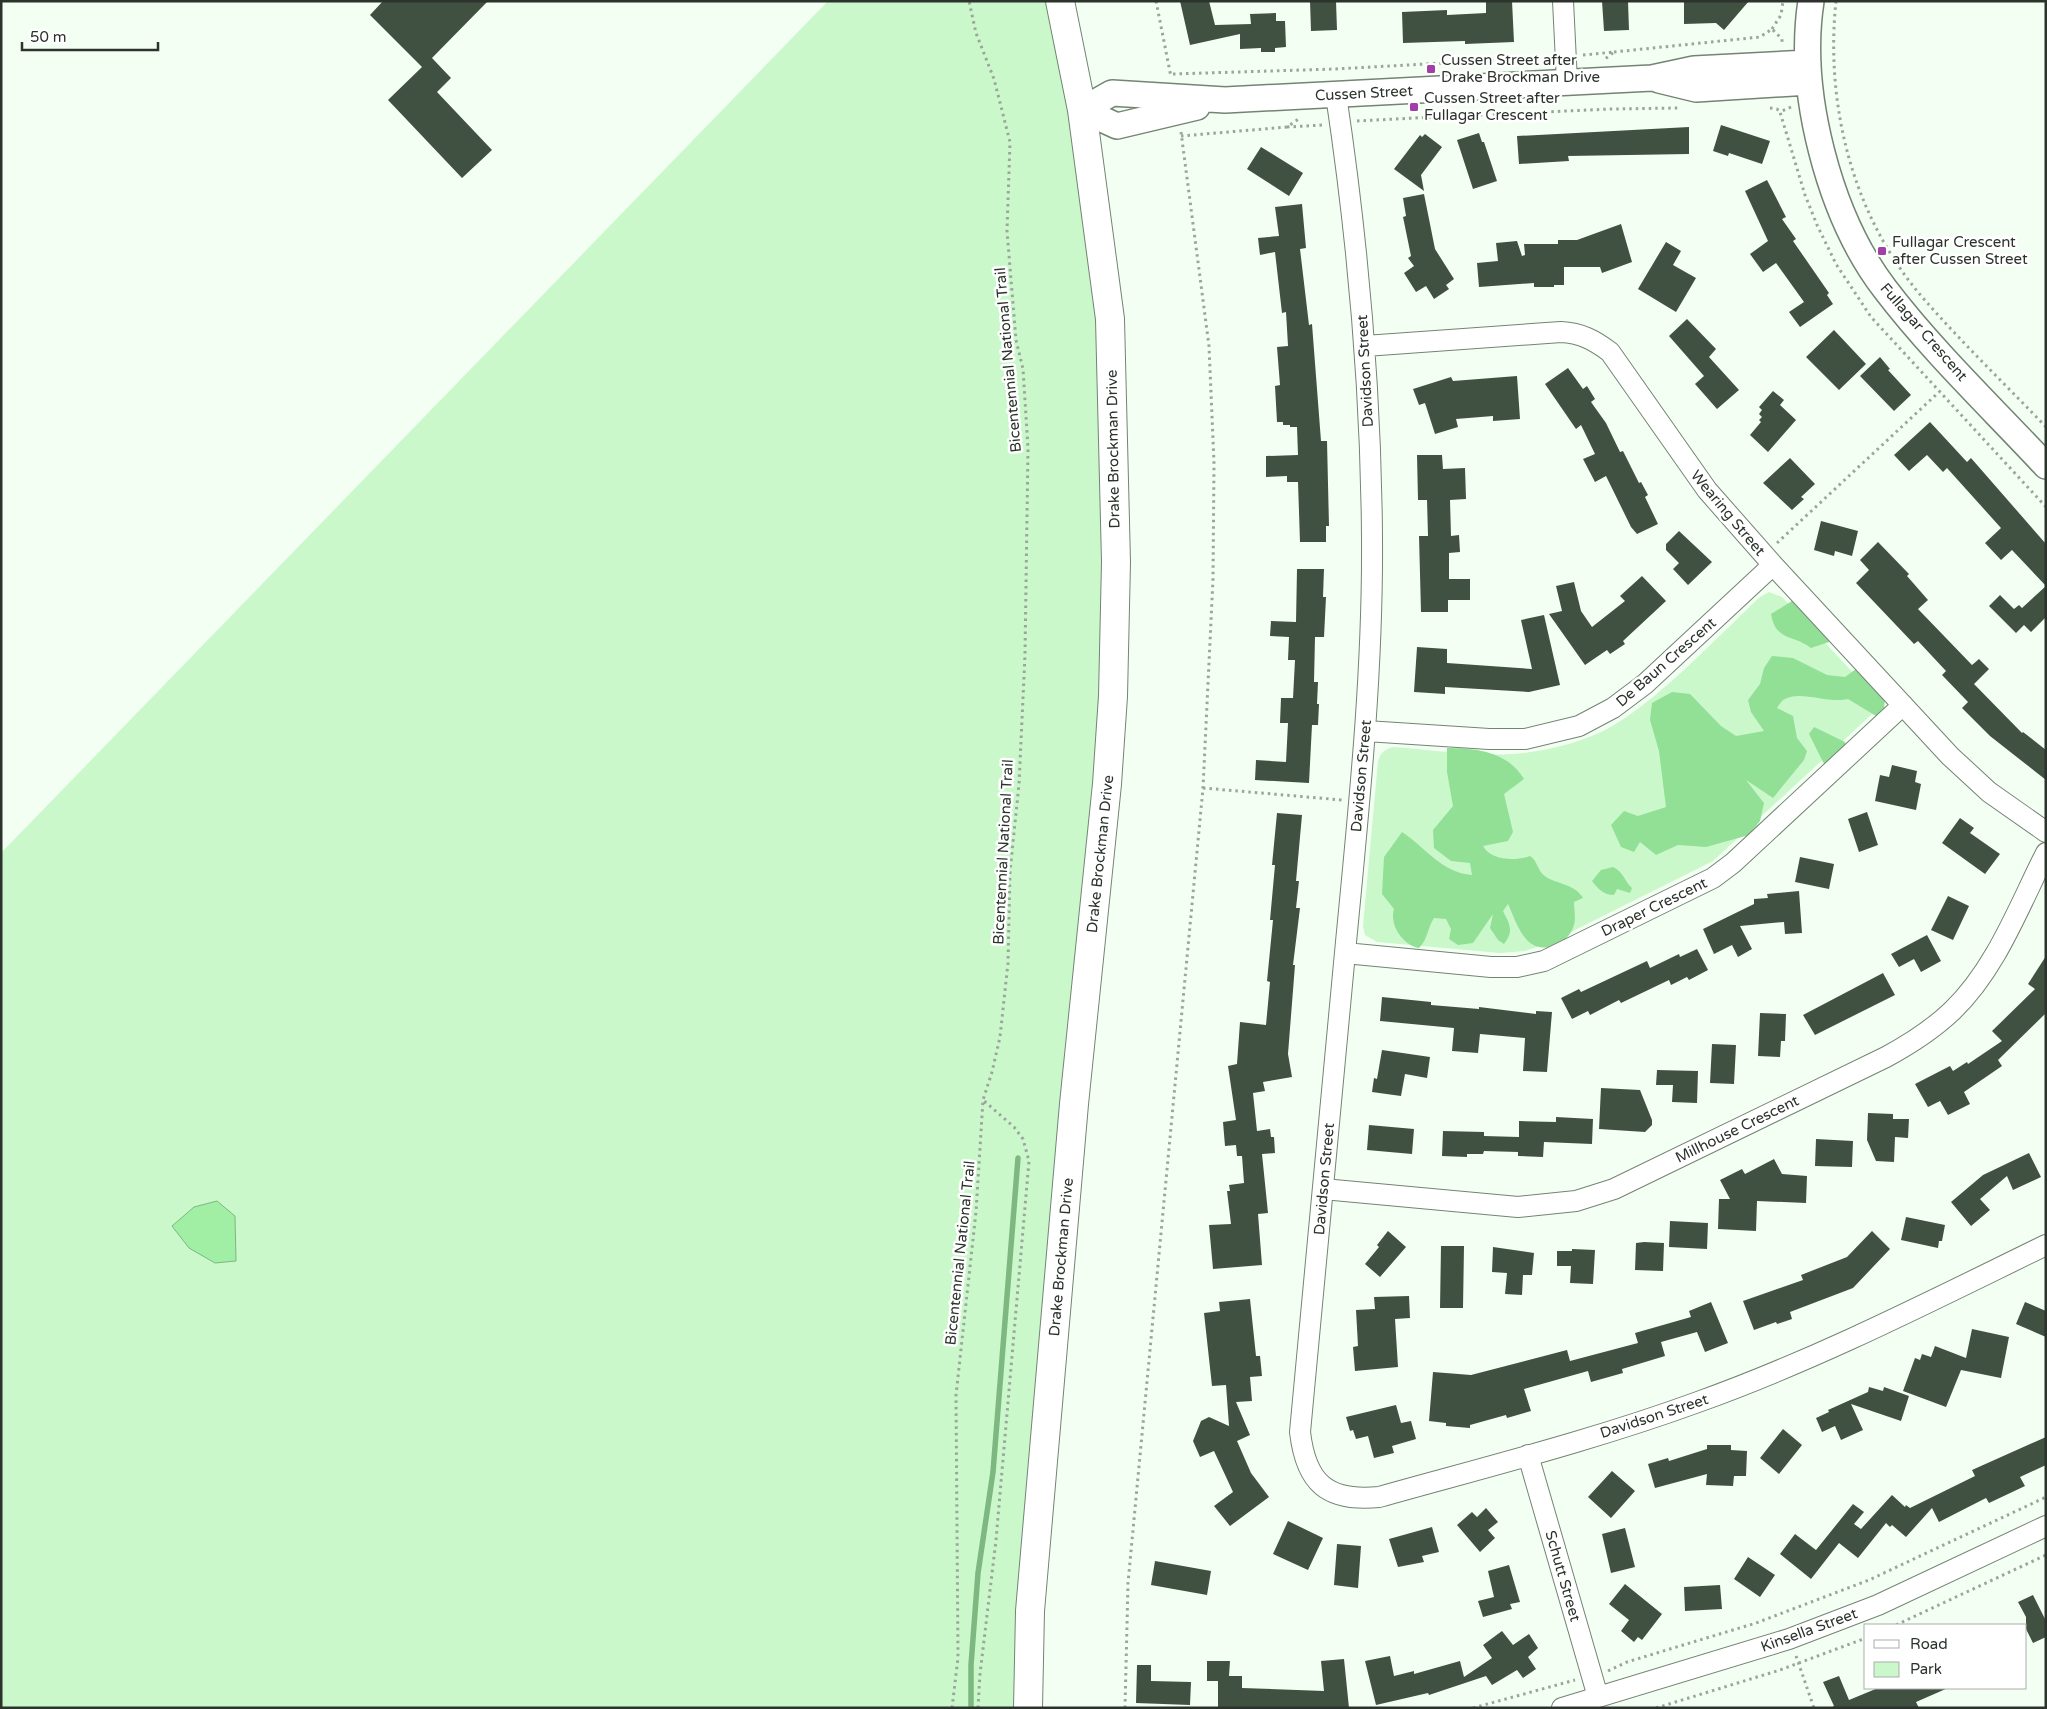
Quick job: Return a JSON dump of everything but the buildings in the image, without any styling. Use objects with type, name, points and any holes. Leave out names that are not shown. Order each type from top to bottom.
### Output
[{"type":"main road","name":"Drake Brockman Drive","points":[[1028,1708],[1030,1611],[1074,1104],[1103,834],[1113,696],[1116,562],[1110,319],[1082,110],[1060,1]]},
{"type":"street","points":[[1563,1],[1567,82]]},
{"type":"street","name":"Fullagar Crescent","points":[[1811,1],[1809,72],[1823,159],[1842,214],[1854,240],[1884,288],[1919,331],[2046,466]]},
{"type":"street","name":"Cussen Street","points":[[1082,110],[1112,93],[1225,100],[1652,78],[1696,89],[1809,72]]},
{"type":"street","name":"Davidson Street","points":[[1336,95],[1360,283],[1366,346],[1372,537],[1366,731],[1300,1432],[1303,1455],[1312,1474],[1319,1482],[1336,1494],[1357,1499],[1379,1497],[1663,1414],[1787,1368],[1874,1329],[2046,1245]]},
{"type":"street","name":"Wearing Street","points":[[1366,346],[1561,332],[1593,339],[1610,352],[1702,484],[1768,560],[1950,756],[1989,792],[2046,832]]},
{"type":"street","name":"De Baun Crescent","points":[[1366,731],[1490,739],[1525,739],[1561,732],[1579,726],[1613,708],[1645,684],[1768,560]]},
{"type":"street","name":"Draper Crescent","points":[[1345,953],[1491,967],[1517,967],[1544,960],[1713,878],[1733,863],[1903,704]]},
{"type":"street","name":"Millhouse Crescent","points":[[1323,1189],[1518,1207],[1566,1203],[1614,1189],[1886,1057],[1921,1037],[1952,1011],[1990,963],[2046,852]]},
{"type":"street","name":"Schutt Street","points":[[1528,1454],[1598,1697]]},
{"type":"street","name":"Kinsella Street","points":[[1562,1708],[1790,1639],[1878,1605],[2046,1526]]},
{"type":"path","name":"Bicentennial National Trail","points":[[952,1708],[958,1658],[956,1395],[976,1212],[983,1100],[1000,1037],[1008,963],[1010,872],[1019,784],[1025,656],[1028,448],[1023,369],[1016,340],[1007,231],[1010,142],[994,79],[976,33],[969,1]]},
{"type":"path","points":[[1156,1],[1170,74],[1335,69],[1548,57]]},
{"type":"path","points":[[1582,55],[1760,37],[1772,29],[1781,15],[1783,1]]},
{"type":"path","points":[[1836,1],[1832,36],[1836,102],[1846,149],[1857,184],[1870,215],[1892,254],[1922,297],[2046,427]]},
{"type":"path","points":[[1772,29],[1782,39]]},
{"type":"path","points":[[1602,62],[1614,52]]},
{"type":"path","points":[[1517,60],[1526,65]]},
{"type":"path","points":[[1432,90],[1434,117]]},
{"type":"path","points":[[1357,121],[1602,109],[1687,108]]},
{"type":"path","points":[[1762,108],[1777,108],[1780,112]]},
{"type":"path","points":[[1287,126],[1304,115]]},
{"type":"path","points":[[1125,1708],[1128,1583],[1203,788],[1213,579],[1214,463],[1208,346],[1181,136],[1287,126],[1324,125]]},
{"type":"path","points":[[1768,560],[1939,393],[2046,507]]},
{"type":"path","points":[[1203,788],[1360,802]]},
{"type":"path","points":[[978,1708],[980,1674],[996,1540],[1029,1161],[1024,1139],[1014,1127],[983,1100]]},
{"type":"path","points":[[1610,1670],[1627,1662],[1756,1623],[1870,1580],[2046,1497]]},
{"type":"path","points":[[1898,1624],[2046,1555]]},
{"type":"path","points":[[1656,1708],[1798,1664],[1864,1639]]},
{"type":"path","points":[[1798,1664],[1814,1708]]},
{"type":"path","points":[[1472,1708],[1572,1680]]},
{"type":"green space","points":[[828,1],[1060,1],[1082,110],[1116,562],[1028,1708],[1,1708],[1,853]]},
{"type":"green space","points":[[1769,592],[1782,597],[1872,693],[1875,709],[1871,715],[1713,861],[1549,943],[1525,951],[1500,953],[1377,942],[1365,935],[1363,926],[1378,761],[1384,751],[1394,747],[1492,755],[1524,753],[1570,744],[1593,736],[1614,725],[1652,698],[1690,665],[1760,597]]},
{"type":"shaded area","points":[[1795,599],[1835,636],[1829,642],[1811,648],[1786,636],[1777,629],[1771,614]]},
{"type":"shaded area","points":[[1772,656],[1793,658],[1827,675],[1845,677],[1856,669],[1885,699],[1884,709],[1876,716],[1848,699],[1832,700],[1798,696],[1784,700],[1777,708],[1793,716],[1797,738],[1807,751],[1804,760],[1773,798],[1746,780],[1764,803],[1760,821],[1749,835],[1706,847],[1678,845],[1656,855],[1640,842],[1634,852],[1621,847],[1611,825],[1624,811],[1638,816],[1666,807],[1659,751],[1650,720],[1652,703],[1672,692],[1690,694],[1721,726],[1736,736],[1764,731],[1751,712],[1748,700],[1760,684],[1764,668]]},
{"type":"shaded area","points":[[1814,727],[1845,742],[1846,746],[1824,764],[1809,734]]},
{"type":"shaded area","points":[[1447,748],[1469,749],[1501,757],[1517,770],[1524,779],[1504,794],[1513,832],[1508,841],[1483,846],[1492,855],[1498,857],[1518,859],[1530,856],[1546,877],[1571,887],[1580,894],[1583,898],[1574,902],[1574,925],[1571,932],[1560,943],[1546,948],[1532,944],[1521,931],[1508,904],[1503,911],[1509,924],[1510,932],[1504,944],[1498,940],[1490,928],[1493,914],[1473,943],[1458,945],[1449,939],[1451,929],[1446,919],[1434,918],[1419,948],[1403,939],[1395,928],[1394,909],[1382,894],[1384,857],[1402,832],[1452,870],[1472,875],[1470,863],[1451,861],[1434,848],[1433,830],[1453,806],[1447,772]]},
{"type":"shaded area","points":[[1613,867],[1619,871],[1632,888],[1630,893],[1617,889],[1614,895],[1607,894],[1592,881],[1601,870]]},
{"type":"shaded area","points":[[217,1201],[235,1216],[236,1261],[215,1263],[189,1248],[172,1226],[194,1207]]},
{"type":"waterway","points":[[971,1708],[971,1665],[978,1573],[993,1472],[1018,1158]]},
{"type":"place","name":"Cussen Street after Drake Brockman Drive","points":[[1431,69]]},
{"type":"place","name":"Cussen Street after Fullagar Crescent","points":[[1414,107]]},
{"type":"place","name":"Fullagar Crescent after Cussen Street","points":[[1882,251]]}]
